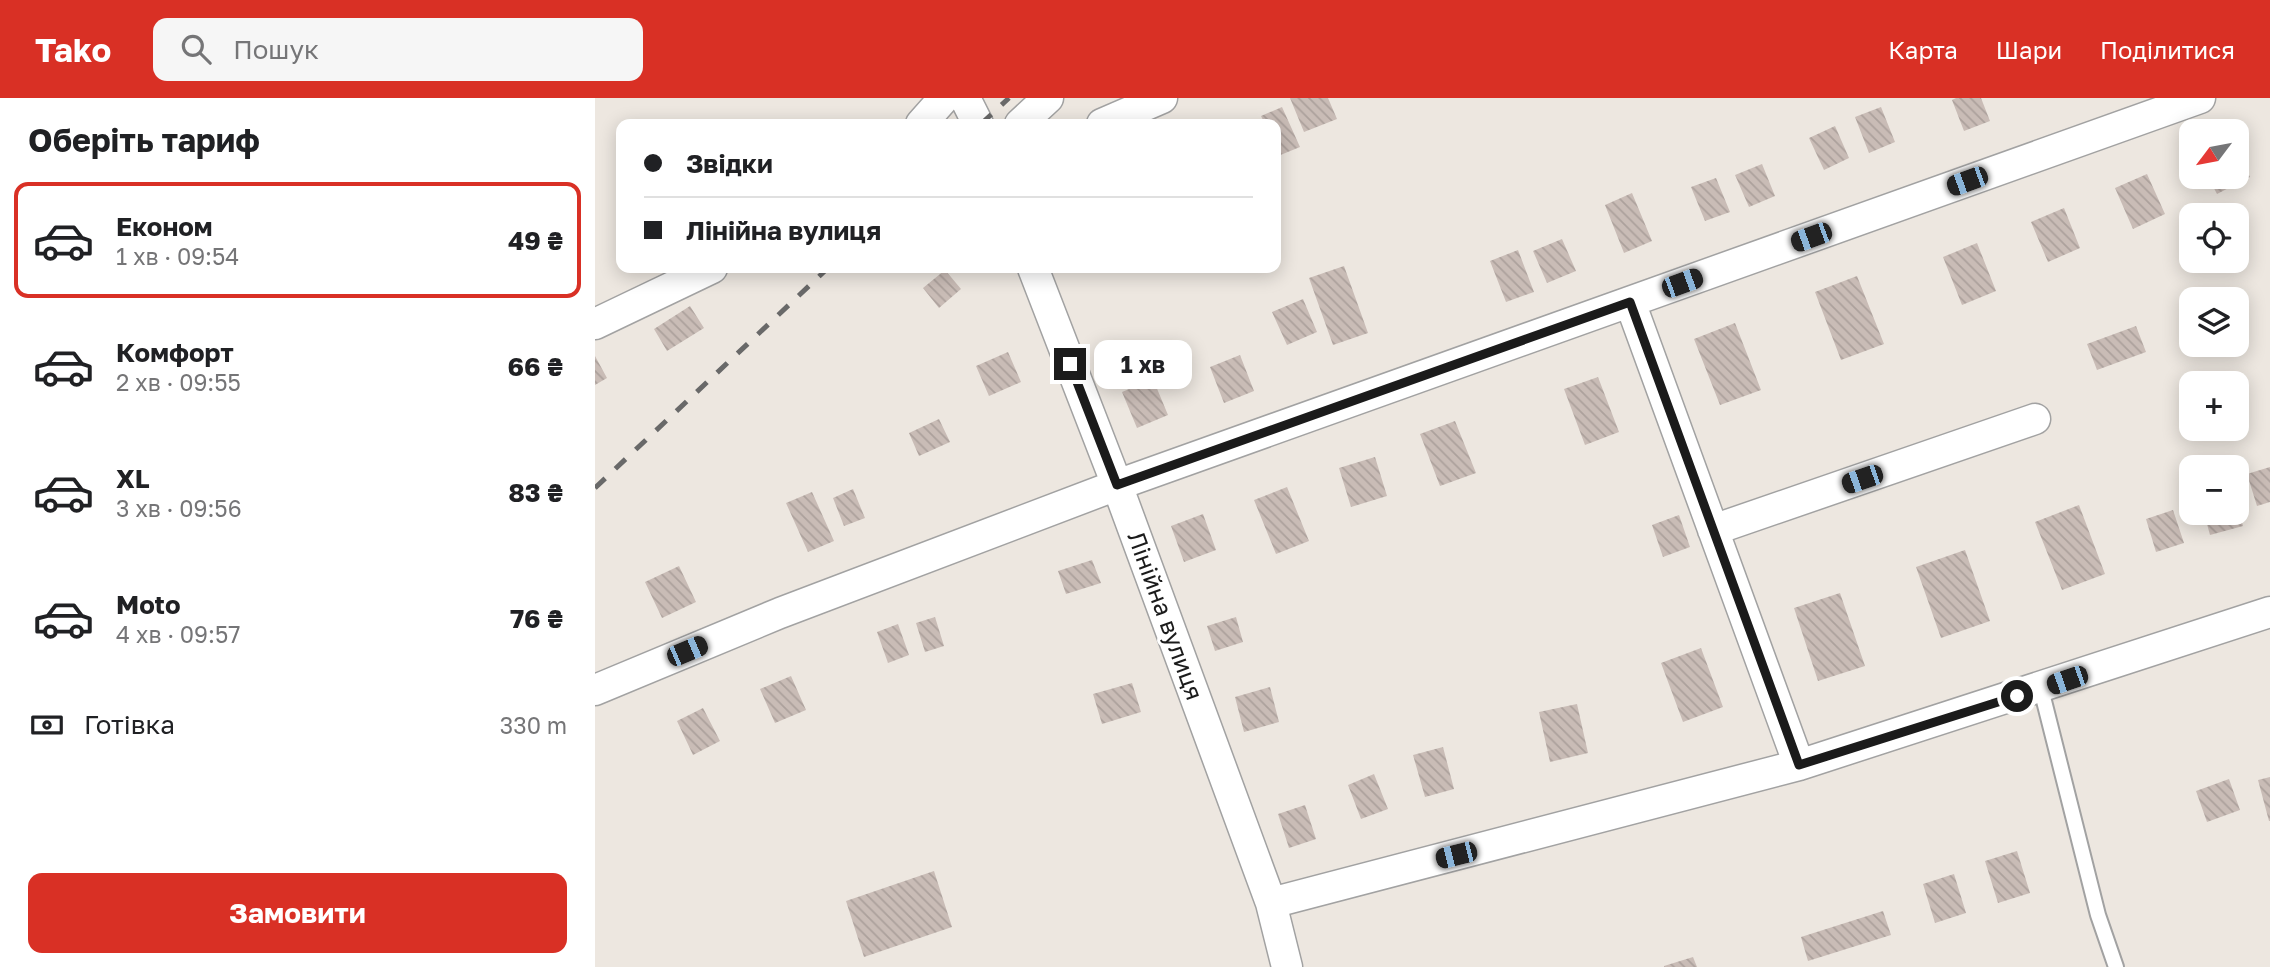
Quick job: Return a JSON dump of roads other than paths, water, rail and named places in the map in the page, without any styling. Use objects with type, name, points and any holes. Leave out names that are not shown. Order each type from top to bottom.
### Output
[{"type":"street","points":[[925,119],[944,98]]},
{"type":"street","points":[[965,98],[976,119]]},
{"type":"street","points":[[1025,119],[1048,98]]},
{"type":"street","points":[[1114,119],[1162,98]]},
{"type":"street","points":[[595,690],[780,613],[1117,485],[2200,98]]},
{"type":"street","points":[[595,324],[702,273]]},
{"type":"street","name":"Лінійна вулиця","points":[[1035,273],[1117,485],[1271,903],[1287,967]]},
{"type":"street","points":[[1630,302],[1799,765]]},
{"type":"street","points":[[1713,530],[2035,419]]},
{"type":"street","points":[[1271,903],[1799,765],[2041,689],[2270,612]]},
{"type":"lane","points":[[2041,689],[2098,915],[2116,967]]},
{"type":"railway","points":[[986,119],[1009,98]]},
{"type":"railway","points":[[595,488],[823,273]]}]
